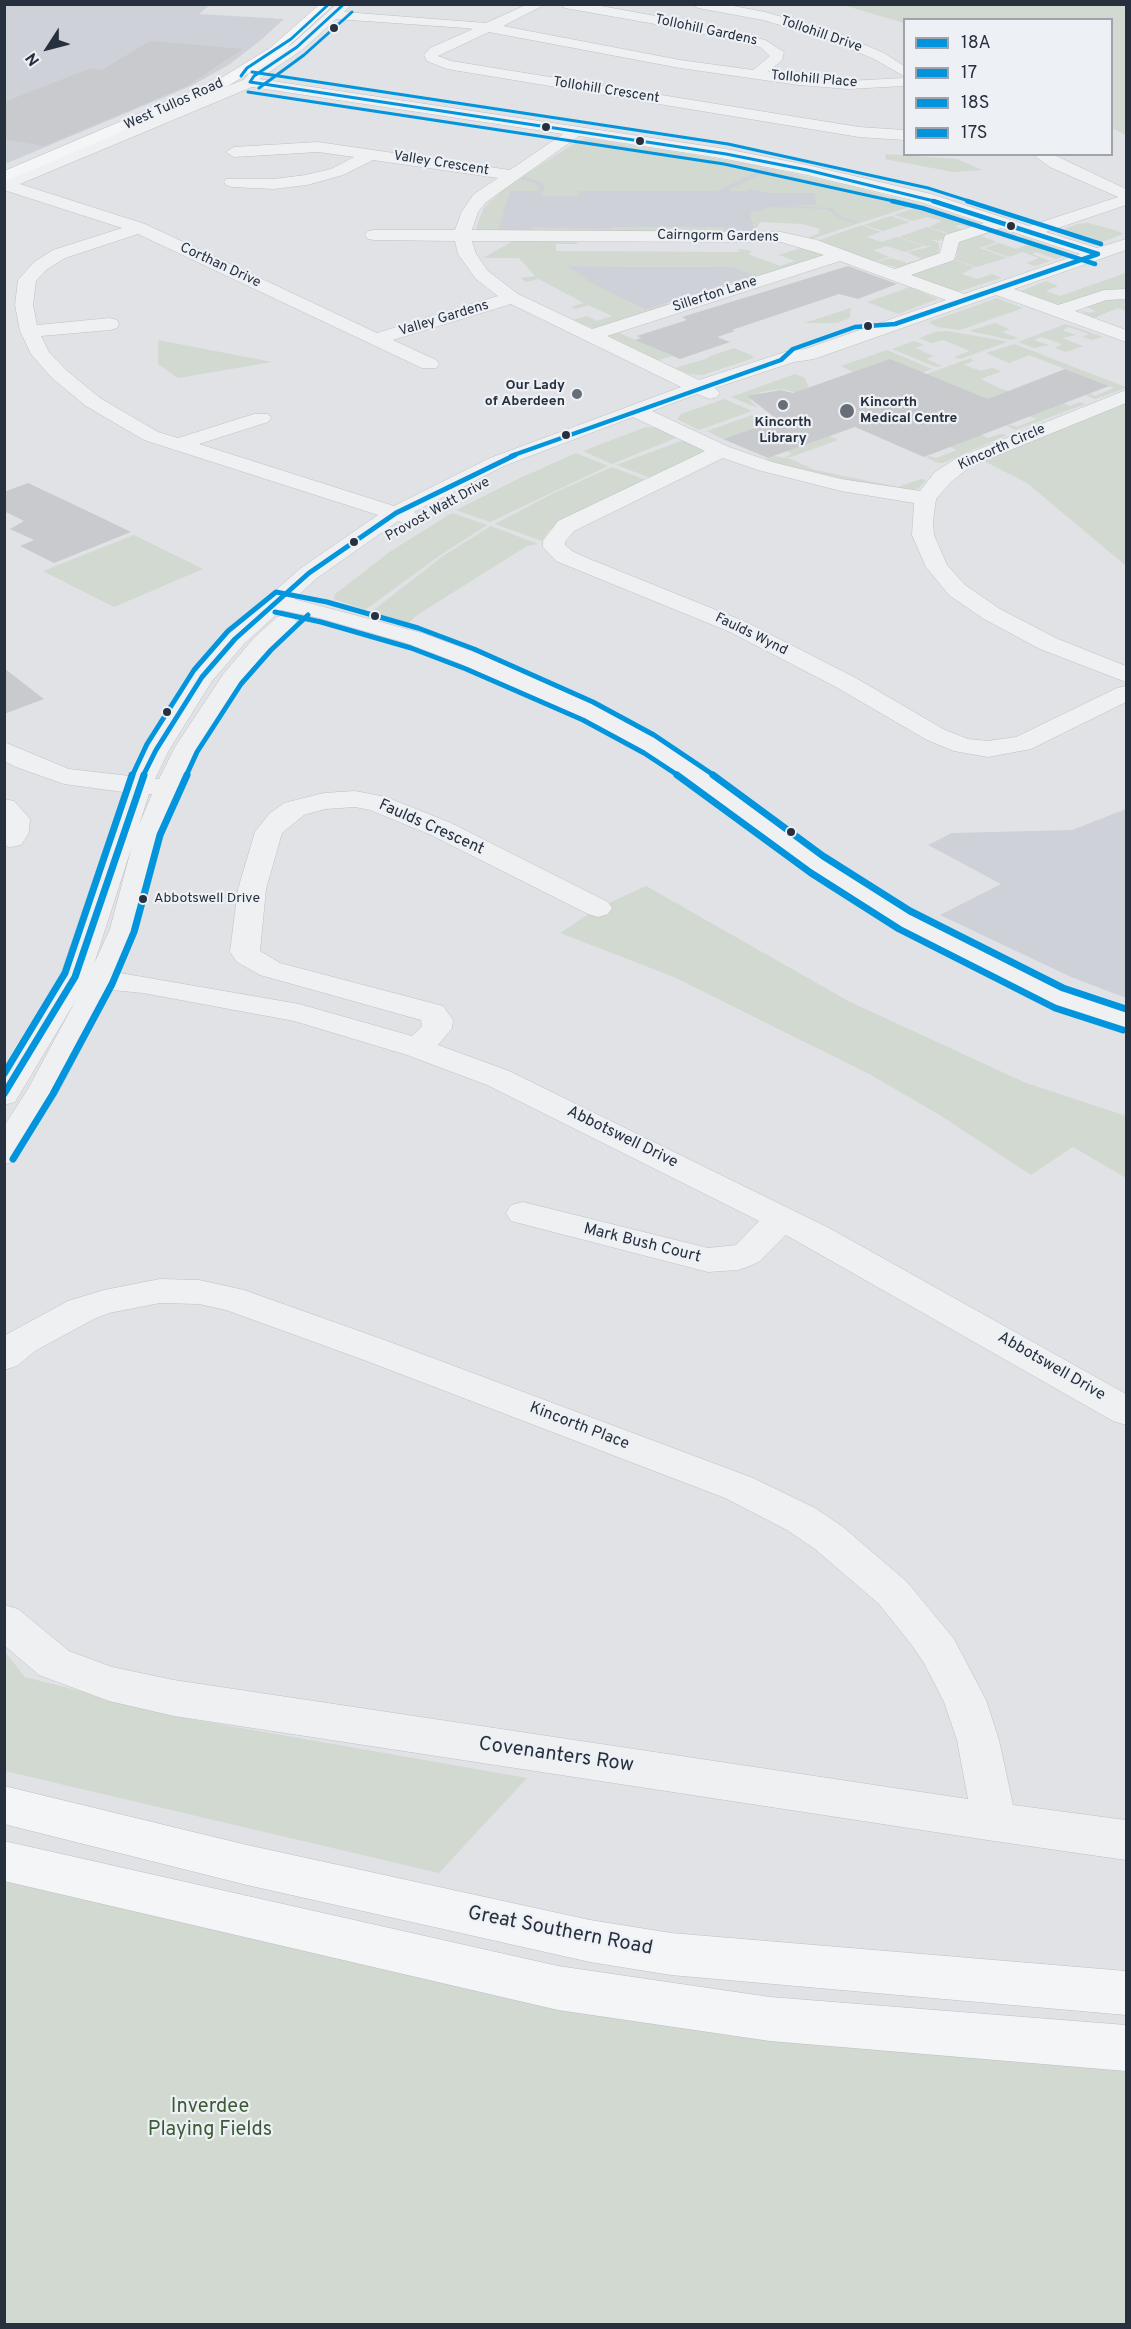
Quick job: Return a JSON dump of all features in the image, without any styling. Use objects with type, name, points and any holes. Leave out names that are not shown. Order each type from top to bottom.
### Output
[{"type":"main road","name":"West Tullos Road","points":[[4,167],[208,80],[265,45],[309,4]]},
{"type":"main road","name":"West Tullos Road","points":[[4,177],[189,100],[223,83],[275,51],[331,10]]},
{"type":"main road","name":"Great Southern Road","points":[[4,1805],[247,1865],[590,1941],[712,1958],[1126,1993]]},
{"type":"main road","points":[[4,1861],[558,1988],[770,2019],[1126,2048]]},
{"type":"street","points":[[5,185],[250,82],[255,76],[297,47],[331,10],[345,4]]},
{"type":"street","name":"Tollohill Crescent","points":[[540,4],[435,51],[431,55],[432,58],[447,65],[859,132],[903,135]]},
{"type":"street","name":"Tollohill Gardens","points":[[565,4],[672,23],[765,44],[777,52],[777,57],[756,75]]},
{"type":"street","name":"Tollohill Drive","points":[[698,4],[742,7],[794,23],[879,56],[903,71]]},
{"type":"street","name":"Tollohill Place","points":[[331,10],[488,27],[621,54],[824,84],[903,82]]},
{"type":"street","points":[[250,82],[746,158],[849,179],[1003,222],[1098,254]]},
{"type":"street","points":[[644,141],[699,106]]},
{"type":"street","points":[[578,131],[489,190],[474,204],[465,223],[467,254],[475,267],[492,284],[512,298],[705,390]]},
{"type":"street","name":"Valley Crescent","points":[[234,152],[318,147],[511,175]]},
{"type":"street","name":"Valley Crescent","points":[[231,182],[274,184],[307,180],[337,172],[372,154]]},
{"type":"street","points":[[1043,156],[1126,195]]},
{"type":"street","name":"Corthan Drive","points":[[5,185],[139,228],[429,364]]},
{"type":"street","points":[[1031,231],[1126,200]]},
{"type":"street","points":[[1084,214],[1116,224]]},
{"type":"street","points":[[895,275],[948,256],[951,239],[1003,222]]},
{"type":"street","points":[[139,228],[74,248],[40,266],[27,280],[24,305],[29,332],[41,354],[70,385],[119,418],[151,436],[176,446],[406,516]]},
{"type":"street","name":"Cairngorm Gardens","points":[[374,235],[772,237],[805,242],[962,300]]},
{"type":"street","points":[[962,300],[1126,244]]},
{"type":"street","name":"Sillerton Lane","points":[[589,336],[841,255]]},
{"type":"street","points":[[996,289],[1126,336]]},
{"type":"street","points":[[1058,311],[1104,295],[1126,294]]},
{"type":"street","name":"Valley Gardens","points":[[376,339],[512,298]]},
{"type":"street","name":"Provost Watt Drive","points":[[4,1095],[124,928],[150,832],[188,747],[233,678],[263,642],[309,573],[497,462],[564,435],[640,413],[793,360],[820,361],[883,339],[895,324],[962,300]]},
{"type":"street","points":[[29,332],[110,324]]},
{"type":"street","name":"Kincorth Circle","points":[[925,498],[943,477],[964,462],[1126,396]]},
{"type":"street","points":[[640,413],[722,451],[765,466],[814,479],[925,498],[923,535],[937,567],[957,590],[992,614],[1049,644],[1126,675]]},
{"type":"street","points":[[176,446],[261,418]]},
{"type":"street","name":"Faulds Wynd","points":[[722,451],[572,523],[558,534],[554,547],[564,556],[579,563],[659,593],[738,627],[845,682],[936,735],[963,746],[988,749],[1022,744],[1126,693]]},
{"type":"street","points":[[289,604],[414,638],[508,675],[588,711],[649,744],[686,768],[817,865],[905,920],[1059,998],[1126,1020]]},
{"type":"street","name":"Provost Watt Drive","points":[[4,1153],[44,1089],[89,979],[139,786],[156,750],[202,677],[235,639],[289,604]]},
{"type":"street","points":[[4,750],[32,765],[64,776],[168,788]]},
{"type":"street","name":"Faulds Crescent","points":[[418,1048],[437,1028],[438,1020],[432,1013],[270,969],[245,952],[252,889],[269,831],[279,820],[294,809],[324,801],[355,799],[377,802],[441,829],[598,908]]},
{"type":"street","points":[[4,807],[16,819],[15,832],[11,838]]},
{"type":"street","name":"Abbotswell Drive","points":[[89,979],[143,984],[262,1005],[418,1048],[498,1078],[783,1218],[970,1320],[1126,1411]]},
{"type":"street","name":"Mark Bush Court","points":[[524,1214],[708,1260],[738,1258],[748,1252],[783,1218]]},
{"type":"street","name":"Kincorth Place","points":[[4,1357],[22,1342],[81,1310],[104,1302],[160,1291],[199,1292],[232,1299],[377,1351],[739,1488],[801,1520],[829,1538],[893,1593],[925,1632],[939,1652],[965,1700],[978,1740],[994,1822]]},
{"type":"street","name":"Covenanters Row","points":[[4,1621],[54,1663],[109,1684],[174,1698],[1126,1840]]},
{"type":"shaded area","points":[[5,5],[210,5],[199,14],[284,19],[230,64],[193,85],[5,164]]},
{"type":"shaded area","points":[[589,139],[772,169],[918,204],[834,231],[804,216],[751,216],[755,231],[499,231],[476,229],[484,208],[503,190],[580,140]]},
{"type":"shaded area","points":[[566,266],[734,267],[755,275],[645,310],[584,280]]},
{"type":"shaded area","points":[[1126,809],[1126,998],[1071,977],[940,915],[1001,884],[928,845],[952,833],[1072,830]]},
{"type":"green space","points":[[843,5],[1126,5],[1126,135],[1113,128],[1113,18],[903,18],[903,23]]},
{"type":"green space","points":[[589,139],[761,166],[760,170],[718,191],[579,191],[579,196],[541,196],[541,192],[545,191],[543,183],[523,176],[580,140]]},
{"type":"green space","points":[[886,154],[957,159],[982,170],[953,172],[885,159]]},
{"type":"green space","points":[[772,169],[918,204],[859,223],[842,217],[830,208],[784,206],[816,205],[815,193],[769,193],[750,189],[730,191]]},
{"type":"green space","points":[[518,179],[536,183],[539,191],[510,191],[498,232],[483,232],[476,229],[489,202]]},
{"type":"green space","points":[[923,205],[982,224],[972,228],[955,226],[965,231],[953,235],[929,227],[942,221],[927,217],[913,221],[894,215]]},
{"type":"green space","points":[[767,207],[827,209],[839,218],[856,224],[812,239],[807,238],[818,234],[820,229],[802,224],[760,222],[757,227],[758,231],[755,231],[750,212],[760,211]]},
{"type":"green space","points":[[891,216],[910,222],[883,231],[864,225]]},
{"type":"green space","points":[[1088,223],[1123,234],[1094,245],[1057,232],[1077,224]]},
{"type":"green space","points":[[862,225],[881,232],[867,237],[882,242],[897,237],[923,246],[905,252],[887,246],[873,250],[889,257],[874,262],[817,241]]},
{"type":"green space","points":[[532,227],[612,229],[612,227],[724,227],[725,232],[531,232]]},
{"type":"green space","points":[[927,227],[950,235],[939,241],[928,239],[939,243],[939,254],[899,268],[877,262],[891,258],[907,263],[921,259],[907,252],[933,246],[925,246],[899,237]]},
{"type":"green space","points":[[999,229],[1017,235],[1010,237],[994,232],[981,236],[997,242],[980,248],[1007,258],[976,267],[954,259],[957,256],[956,243]]},
{"type":"green space","points":[[1021,236],[1068,252],[1063,253],[1068,255],[1056,259],[1036,252],[1032,254],[1050,261],[1035,266],[1026,263],[1039,258],[1023,252],[1008,257],[984,248],[999,243],[1016,249],[1029,244],[1013,238]]},
{"type":"green space","points":[[577,240],[577,244],[556,244],[556,251],[739,252],[739,249],[752,251],[748,254],[780,266],[795,261],[779,255],[804,247],[825,255],[721,290],[714,289],[754,275],[734,267],[568,266],[592,283],[644,310],[667,303],[669,305],[595,329],[573,320],[587,316],[597,321],[612,316],[588,305],[575,309],[571,307],[584,303],[539,279],[526,282],[521,278],[535,276],[519,258],[483,258],[513,241]]},
{"type":"green space","points":[[952,259],[974,267],[962,274],[977,279],[992,274],[1001,278],[957,292],[910,274]]},
{"type":"green space","points":[[1126,273],[1126,292],[1113,292],[1062,306],[1021,291],[1046,281],[1058,286],[1046,291],[1060,296]]},
{"type":"green space","points":[[910,287],[938,299],[898,314],[867,302]]},
{"type":"green space","points":[[1126,297],[1126,311],[1118,308],[1094,318],[1079,310],[1090,313],[1096,311],[1086,307],[1108,299]]},
{"type":"green space","points":[[997,298],[1023,308],[960,330],[937,327],[929,322]]},
{"type":"green space","points":[[851,308],[850,318],[837,323],[804,323]]},
{"type":"green space","points":[[995,323],[1009,329],[1002,332],[1018,338],[1012,340],[969,331]]},
{"type":"green space","points":[[1066,324],[1103,337],[1091,340],[1083,337],[1089,334],[1069,327],[1062,330],[1076,335],[1062,338],[1083,346],[1066,352],[1055,348],[1062,344],[1041,337],[1034,340],[1049,345],[1034,348],[1018,342]]},
{"type":"green space","points":[[948,331],[1007,342],[960,359],[954,357],[970,351],[943,340],[932,343],[919,338],[935,332]]},
{"type":"green space","points":[[617,332],[672,356],[658,360],[609,336]]},
{"type":"green space","points":[[158,340],[272,362],[178,378],[158,364]]},
{"type":"green space","points":[[914,341],[924,345],[915,348],[934,356],[927,359],[942,366],[936,367],[892,349]]},
{"type":"green space","points":[[1014,344],[1126,388],[1095,399],[1085,395],[1095,396],[1114,388],[1029,355],[1009,363],[986,353]]},
{"type":"green space","points":[[734,348],[754,358],[703,375],[689,374],[675,368],[709,358]]},
{"type":"green space","points":[[887,350],[932,369],[904,380],[865,368],[853,372],[841,366]]},
{"type":"green space","points":[[971,358],[973,361],[964,365],[981,371],[992,368],[1002,371],[981,379],[1001,389],[1016,393],[1032,391],[1070,406],[1080,402],[1085,404],[1016,430],[1006,426],[1017,427],[1036,419],[951,384],[899,384]]},
{"type":"green space","points":[[795,374],[805,378],[809,388],[801,394],[782,389],[761,392],[750,400],[758,408],[731,397]]},
{"type":"green space","points":[[724,399],[752,411],[699,430],[677,419],[681,414]]},
{"type":"green space","points":[[1126,401],[1126,566],[1027,483],[982,460]]},
{"type":"green space","points":[[752,415],[769,423],[723,439],[707,431]]},
{"type":"green space","points":[[883,418],[979,434],[988,438],[1000,434],[1007,435],[943,463],[938,463],[926,457],[936,458],[957,450]]},
{"type":"green space","points":[[646,427],[659,428],[678,437],[612,464],[583,451]]},
{"type":"green space","points":[[829,436],[838,440],[791,457],[785,457],[792,454],[787,451]]},
{"type":"green space","points":[[684,440],[703,449],[702,453],[651,478],[616,465]]},
{"type":"green space","points":[[576,453],[608,466],[490,522],[456,510],[518,479]]},
{"type":"green space","points":[[773,456],[788,458],[815,470],[898,487],[921,479],[926,480],[914,490],[862,483],[774,463],[766,459]]},
{"type":"green space","points":[[612,467],[646,480],[549,530],[542,541],[495,524],[554,493]]},
{"type":"green space","points":[[452,513],[487,525],[439,556],[365,610],[334,599],[334,595],[391,551]]},
{"type":"green space","points":[[491,526],[538,544],[527,546],[417,615],[409,623],[371,612],[443,556]]},
{"type":"green space","points":[[134,535],[203,569],[114,607],[43,571]]},
{"type":"green space","points":[[646,886],[850,1002],[1026,1083],[1126,1116],[1126,1178],[1073,1147],[1031,1175],[938,1114],[871,1075],[674,977],[560,933],[598,908]]},
{"type":"green space","points":[[4,1651],[25,1677],[190,1719],[527,1778],[439,1873],[5,1771]]},
{"type":"green space","name":"Inverdee Playing Fields","points":[[4,1861],[770,2019],[1126,2048],[1126,2324],[5,2324]]},
{"type":"building","points":[[150,41],[243,49],[187,86],[44,146],[4,139],[4,102],[91,68],[102,70]]},
{"type":"building","points":[[848,266],[897,284],[858,299],[839,294],[732,330],[735,331],[717,337],[730,342],[680,359],[635,340],[641,338],[637,336],[687,320],[682,317]]},
{"type":"building","points":[[890,359],[988,399],[1065,369],[1109,386],[924,457],[855,427],[768,458],[723,439],[778,420],[747,396],[781,390],[793,393]]},
{"type":"building","points":[[28,483],[131,532],[54,563],[20,546],[34,540],[10,529],[24,521],[4,511],[4,492]]},
{"type":"building","points":[[4,668],[23,683],[44,699],[4,714]]},
{"type":"transit line","name":"18S","points":[[241,76],[247,68],[291,39],[329,4]]},
{"type":"transit line","name":"18A","points":[[250,82],[254,76],[297,47],[344,4]]},
{"type":"transit line","name":"17S","points":[[259,88],[304,55],[352,12]]},
{"type":"transit line","name":"18S","points":[[252,72],[728,144],[809,160],[928,188],[1101,244]]},
{"type":"transit line","name":"18A","points":[[250,82],[726,154],[807,170],[925,198],[1098,254]]},
{"type":"transit line","name":"17S","points":[[248,92],[724,164],[805,180],[922,208],[1095,264]]},
{"type":"transit line","name":"18A","points":[[4,1094],[75,977],[139,785],[156,750],[202,677],[235,639],[309,573],[396,513],[497,462],[549,441],[781,360],[793,349],[855,327],[895,324],[1098,254]]},
{"type":"transit line","name":"18S","points":[[4,1074],[65,973],[129,782],[147,744],[194,670],[228,631],[276,592],[327,602],[418,628],[474,649],[593,702],[654,735],[692,759],[823,856],[910,911],[1063,988],[1126,1009]]},
{"type":"transit line","name":"17","points":[[275,612],[321,622],[411,648],[466,669],[583,720],[644,753],[811,873],[899,929],[1055,1008],[1123,1030]]},
{"type":"transit line","name":"17","points":[[13,1159],[53,1094],[112,984],[134,932],[160,835],[197,752],[241,684],[271,650],[308,615]]},
{"type":"place","name":"Our Lady of Aberdeen","points":[[577,394]]},
{"type":"place","name":"Kincorth Library","points":[[783,405]]},
{"type":"place","name":"Kincorth Medical Centre","points":[[847,411]]},
{"type":"place","name":"Abbotswell Drive","points":[[143,899]]}]
